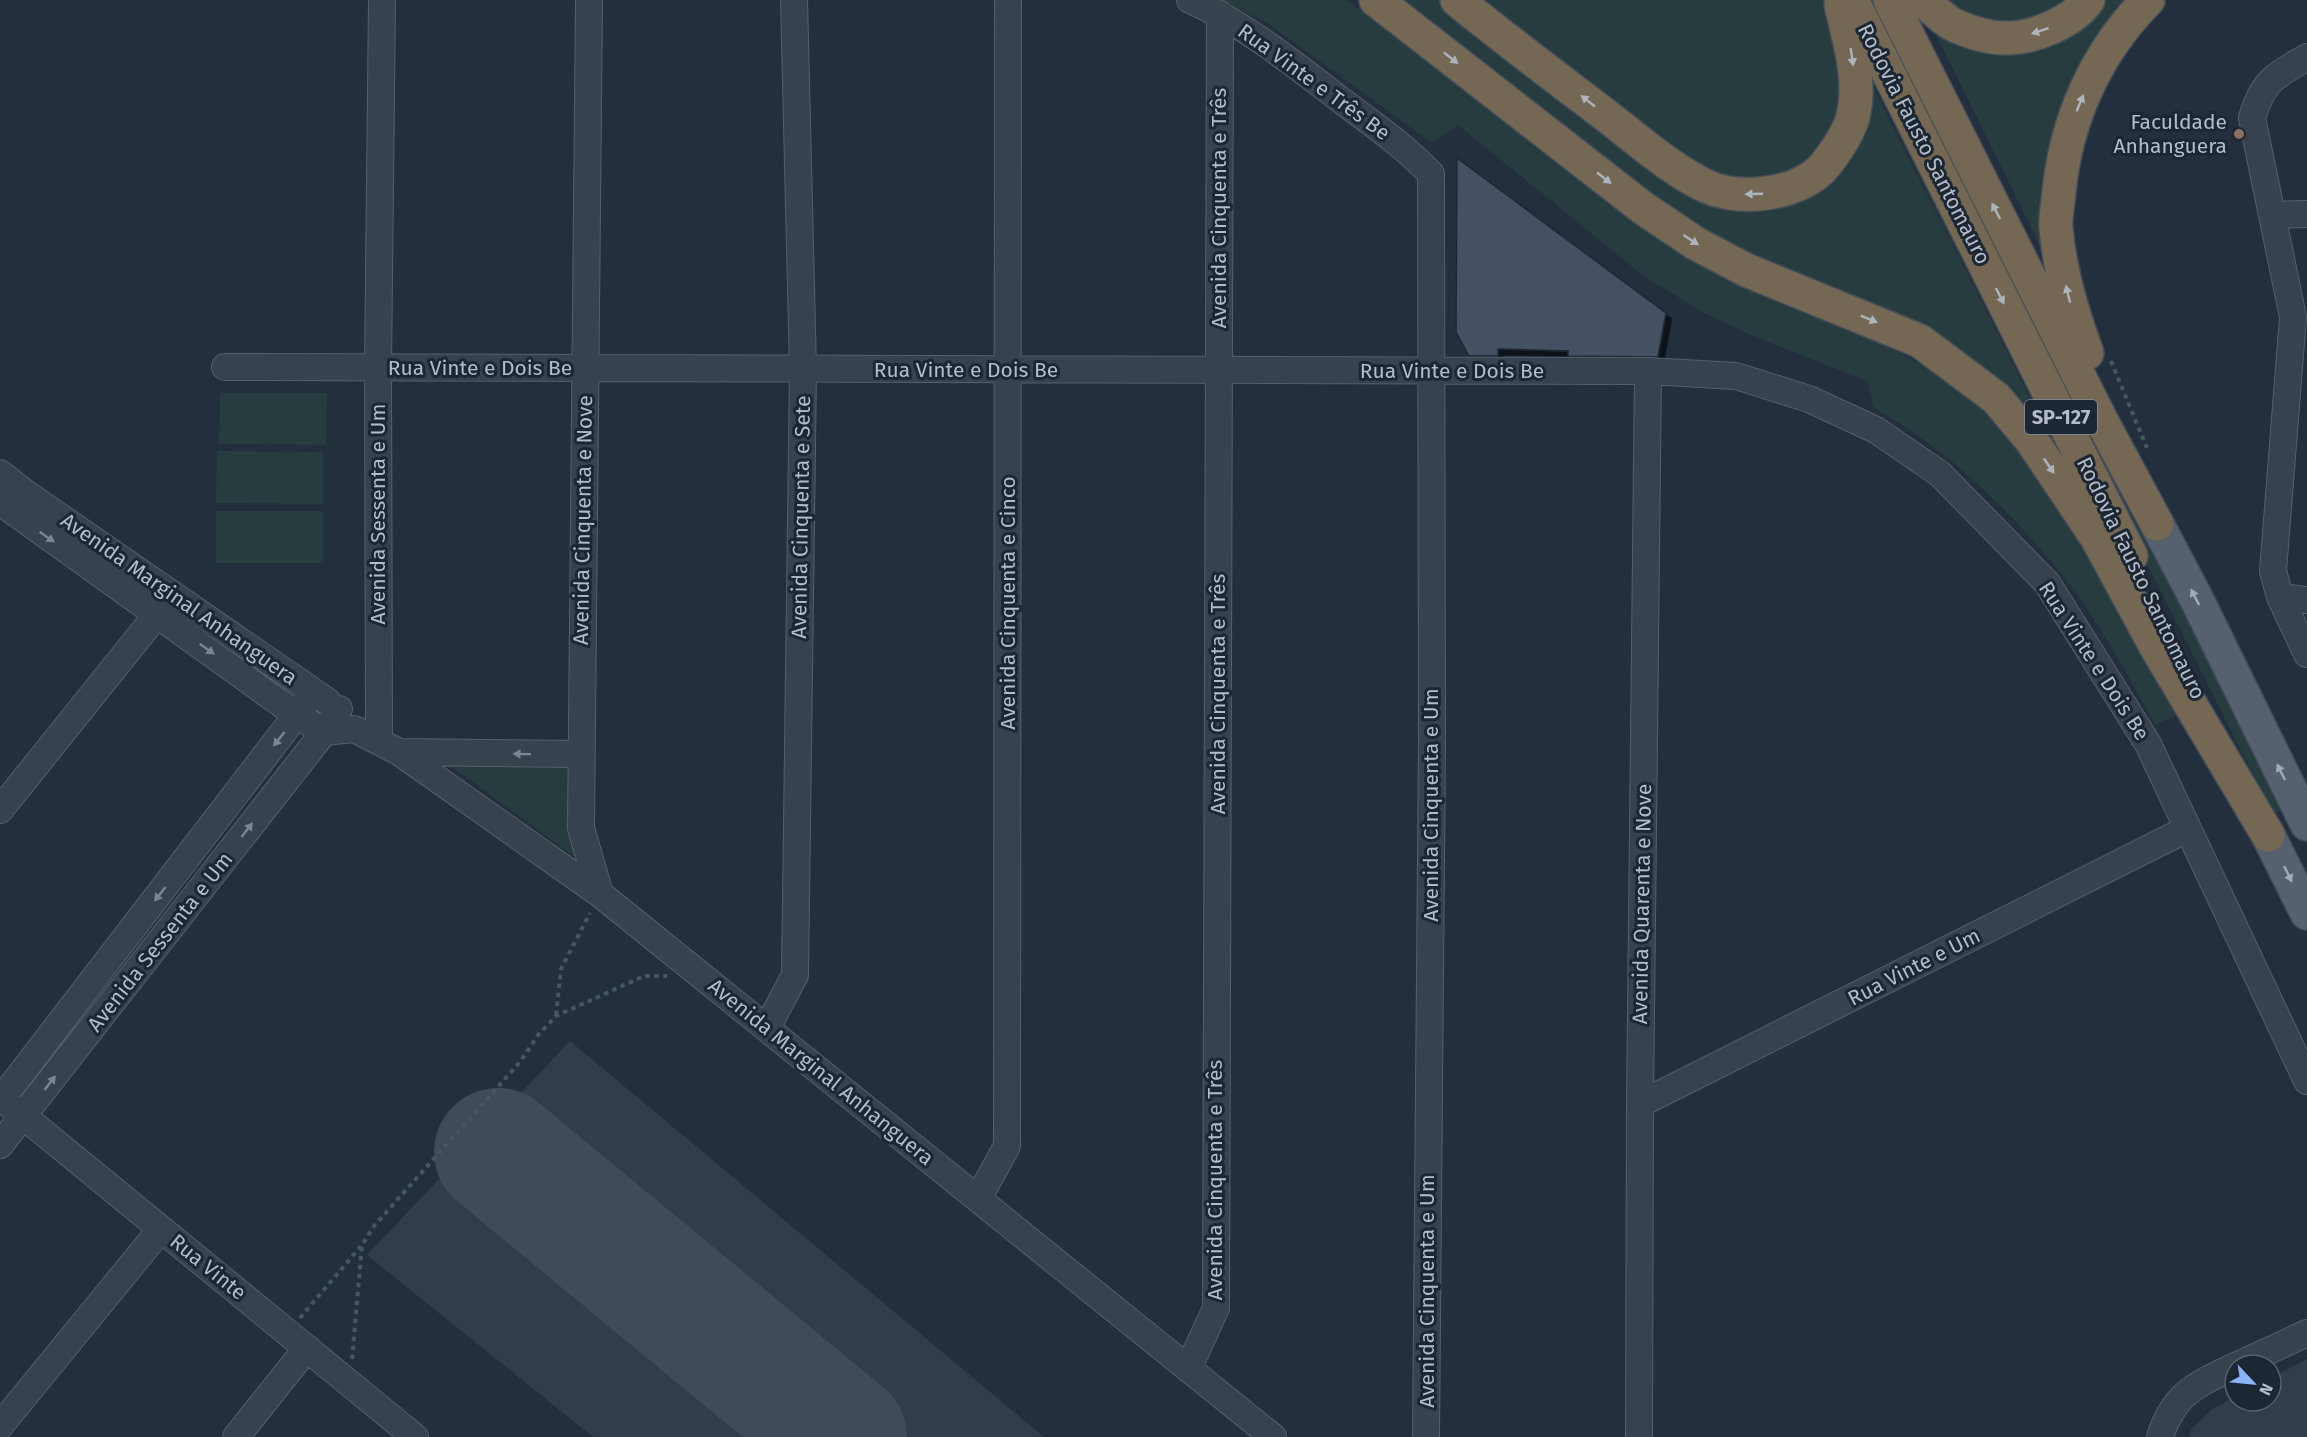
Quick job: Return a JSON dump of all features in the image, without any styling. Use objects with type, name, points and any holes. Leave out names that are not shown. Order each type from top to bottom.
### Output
[{"type":"highway","points":[[1376,0],[1643,208],[1695,243],[1746,270],[1920,341],[1996,398],[2032,441],[2097,538],[2155,645],[2268,835]]},
{"type":"highway","points":[[1456,0],[1662,159],[1708,187],[1731,194],[1757,195],[1792,188],[1822,169],[1840,145],[1853,117],[1856,82],[1849,36],[1840,0]]},
{"type":"highway","name":"Rodovia Fausto Santomauro","points":[[1852,0],[2268,835]]},
{"type":"highway","name":"Rodovia Fausto Santomauro","points":[[1890,0],[2100,418],[2157,524]]},
{"type":"highway","points":[[1922,0],[1953,25],[1977,33],[2006,38],[2039,33],[2083,8],[2088,0]]},
{"type":"highway","points":[[2148,0],[2102,59],[2079,101],[2067,141],[2056,226],[2062,271],[2075,320],[2103,396],[2157,524]]},
{"type":"main road","points":[[2157,524],[2307,824]]},
{"type":"main road","points":[[2268,835],[2307,913]]},
{"type":"street","name":"Avenida Sessenta e Um","points":[[382,0],[378,368],[389,746]]},
{"type":"street","name":"Avenida Cinquenta e Nove","points":[[589,0],[581,828],[600,894]]},
{"type":"street","name":"Avenida Cinquenta e Sete","points":[[767,1028],[795,975],[804,370],[794,0]]},
{"type":"street","name":"Avenida Cinquenta e Cinco","points":[[978,1199],[1007,1146],[1008,0]]},
{"type":"street","name":"Rua Vinte e Três Be","points":[[1190,0],[1220,14],[1288,59],[1412,154],[1431,174]]},
{"type":"street","name":"Avenida Cinquenta e Três","points":[[1188,1369],[1216,1308],[1220,14]]},
{"type":"street","points":[[2307,57],[2271,78],[2258,97],[2252,118],[2272,215],[2300,317],[2273,572],[2280,597],[2307,654]]},
{"type":"street","name":"Avenida Cinquenta e Um","points":[[1426,1437],[1432,743],[1431,174]]},
{"type":"street","points":[[2272,215],[2307,214]]},
{"type":"street","name":"Rua Vinte e Dois Be","points":[[225,367],[1648,371],[1737,376],[1809,399],[1876,430],[1940,474],[2047,584],[2148,744],[2307,1081]]},
{"type":"street","name":"Avenida Quarenta e Nove","points":[[1640,1437],[1640,1104],[1648,371]]},
{"type":"street","name":"Avenida Marginal Anhanguera","points":[[0,472],[9,507],[298,716],[324,732]]},
{"type":"street","name":"Avenida Marginal Anhanguera","points":[[9,507],[172,594],[314,692],[346,719],[389,746],[600,894],[1273,1437]]},
{"type":"street","points":[[0,810],[158,615],[172,594]]},
{"type":"street","points":[[2280,597],[2307,600]]},
{"type":"street","name":"Avenida Sessenta e Um","points":[[1,1099],[298,716],[314,692]]},
{"type":"street","name":"Avenida Sessenta e Um","points":[[0,1145],[324,732],[346,719]]},
{"type":"street","points":[[389,746],[581,754]]},
{"type":"street","name":"Rua Vinte e Um","points":[[1640,1104],[2187,829]]},
{"type":"street","name":"Rua Vinte","points":[[1,1099],[415,1437]]},
{"type":"street","points":[[0,1426],[161,1229]]},
{"type":"street","points":[[2264,1353],[2307,1332]]},
{"type":"street","points":[[236,1437],[307,1348]]},
{"type":"street","points":[[2160,1437],[2174,1405],[2185,1393],[2223,1373]]},
{"type":"path","points":[[556,1016],[561,969],[600,894]]},
{"type":"path","points":[[287,1332],[362,1245],[374,1226],[520,1062],[538,1035],[556,1016],[644,976],[702,976]]},
{"type":"path","points":[[350,1384],[362,1245]]},
{"type":"shaded area","points":[[570,1041],[1044,1437],[593,1437],[367,1255]]},
{"type":"shaded area","points":[[2307,1359],[2307,1437],[2189,1437],[2192,1428],[2212,1409],[2223,1403],[2223,1413],[2283,1413],[2283,1372]]},
{"type":"green space","points":[[1219,0],[1347,0],[1661,239],[1702,265],[1739,285],[1870,338],[1940,376],[2015,438],[2041,470],[2181,712],[2155,725],[2099,627],[2057,569],[2011,516],[1959,468],[1932,446],[1874,408],[1867,381],[1760,339],[1704,313],[1645,277],[1458,125],[1432,143],[1266,22]]},
{"type":"green space","points":[[1397,0],[1443,0],[1650,164],[1776,206],[1872,84],[2049,436],[2017,398],[1761,263],[1682,218]]},
{"type":"green space","points":[[1477,0],[1823,0],[1842,61],[1845,96],[1837,128],[1819,153],[1793,172],[1742,182],[1697,168]]},
{"type":"green space","points":[[1863,0],[1880,0],[2288,807],[2273,814]]},
{"type":"green space","points":[[1941,0],[2073,0],[2033,21],[1983,24]]},
{"type":"green space","points":[[2103,0],[2139,0],[2113,30],[2046,258],[1931,24],[1958,41]]},
{"type":"green space","points":[[220,393],[327,393],[326,445],[219,444]]},
{"type":"green space","points":[[217,451],[323,452],[323,504],[216,503]]},
{"type":"green space","points":[[216,511],[323,511],[323,563],[216,563]]},
{"type":"green space","points":[[576,760],[579,860],[447,763]]},
{"type":"building","points":[[1457,158],[1666,313],[1658,357],[1568,356],[1568,351],[1498,349],[1498,356],[1469,356],[1456,332]]},
{"type":"runway","points":[[498,1152],[843,1437]]},
{"type":"place","name":"Faculdade Anhanguera","points":[[2239,134]]}]
